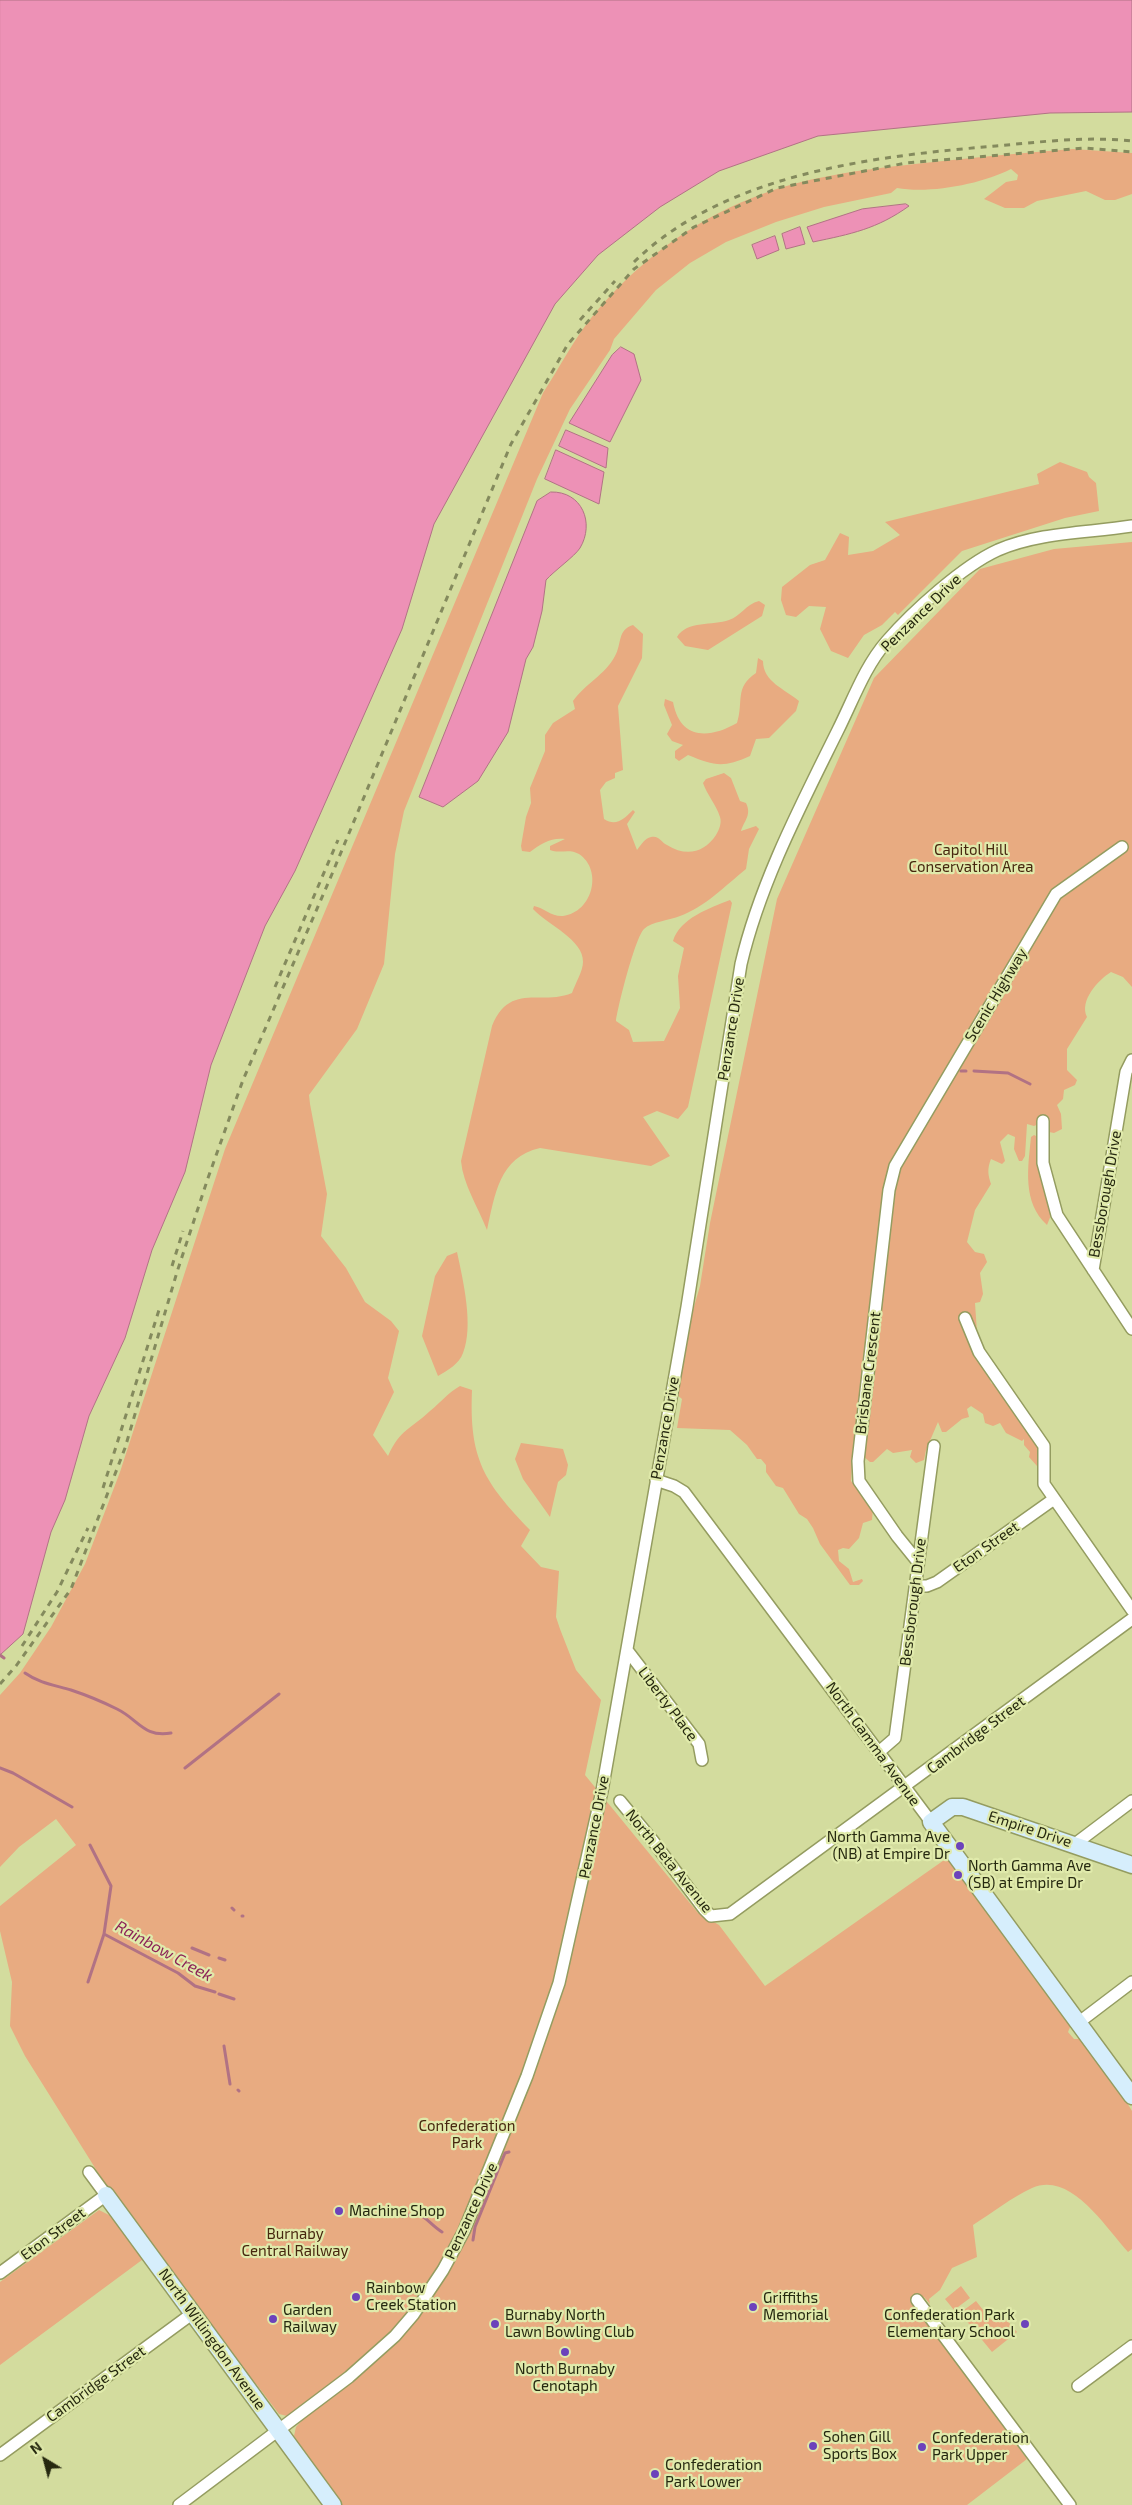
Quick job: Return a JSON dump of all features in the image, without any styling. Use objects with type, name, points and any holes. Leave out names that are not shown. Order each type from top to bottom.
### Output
[{"type":"street","name":"Penzance Drive","points":[[179,2505],[349,2377],[399,2331],[434,2284],[468,2223],[527,2076],[559,1982],[602,1792],[687,1307],[741,964],[750,925],[808,790],[868,668],[887,641],[956,576],[980,560],[1019,543],[1132,526]]},
{"type":"street","name":"Scenic Highway","points":[[895,1166],[1056,894],[1122,847]]},
{"type":"street","name":"Bessborough Drive","points":[[1093,1270],[1126,1072],[1132,1060]]},
{"type":"street","points":[[1043,1122],[1043,1163],[1057,1215],[1132,1329]]},
{"type":"street","name":"Brisbane Crescent","points":[[895,1166],[889,1190],[858,1455],[859,1481],[896,1536],[918,1562]]},
{"type":"street","points":[[966,1318],[979,1352],[1044,1446],[1044,1484],[1132,1610]]},
{"type":"street","name":"Bessborough Drive","points":[[880,1750],[894,1738],[934,1446]]},
{"type":"street","name":"North Gamma Avenue","points":[[656,1480],[674,1486],[684,1492],[880,1750],[1132,2096]]},
{"type":"street","name":"Eton Street","points":[[915,1586],[927,1586],[937,1582],[1054,1499]]},
{"type":"street","name":"Cambridge Street","points":[[720,1917],[737,1910],[1132,1619]]},
{"type":"street","name":"Liberty Place","points":[[627,1650],[699,1744],[702,1760]]},
{"type":"street","name":"North Beta Avenue","points":[[620,1801],[647,1833],[704,1909],[711,1916],[720,1917]]},
{"type":"street","points":[[1075,1844],[1132,1801]]},
{"type":"street","name":"Empire Drive","points":[[931,1822],[952,1808],[963,1806],[1132,1865]]},
{"type":"street","points":[[1078,2023],[1132,1982]]},
{"type":"street","name":"North Willingdon Avenue","points":[[89,2172],[334,2505]]},
{"type":"street","name":"Eton Street","points":[[0,2273],[106,2195]]},
{"type":"street","points":[[917,2300],[1070,2505]]},
{"type":"street","name":"Cambridge Street","points":[[0,2455],[193,2313]]},
{"type":"street","points":[[1078,2386],[1132,2346]]},
{"type":"green space","name":"Confederation Park","points":[[1073,149],[1132,153],[1132,194],[1115,200],[1105,200],[1086,191],[1037,201],[1024,208],[1005,208],[984,199],[1006,182],[1017,180],[1018,175],[1011,169],[971,183],[940,189],[910,190],[897,188],[891,193],[824,207],[776,222],[726,242],[690,263],[656,290],[614,339],[610,350],[570,409],[537,479],[404,811],[395,854],[384,964],[357,1029],[309,1095],[327,1194],[321,1236],[346,1268],[365,1302],[391,1321],[399,1331],[388,1378],[394,1392],[373,1435],[388,1456],[397,1440],[406,1430],[452,1392],[460,1386],[472,1390],[473,1434],[483,1468],[501,1498],[530,1530],[521,1546],[541,1567],[559,1571],[556,1617],[576,1670],[601,1700],[585,1775],[698,1913],[719,1925],[765,1986],[947,1858],[1052,2002],[1057,2005],[1071,2025],[1068,2032],[1074,2039],[1081,2039],[1111,2083],[1117,2086],[1132,2111],[1132,2249],[1128,2252],[1098,2216],[1073,2194],[1060,2187],[1046,2185],[1032,2188],[1010,2200],[973,2225],[977,2257],[952,2268],[940,2290],[929,2299],[930,2304],[924,2297],[913,2303],[1027,2459],[967,2505],[340,2505],[294,2436],[296,2427],[304,2418],[292,2414],[287,2416],[279,2414],[257,2385],[245,2374],[102,2179],[25,2056],[10,2026],[12,1982],[0,1931],[0,1906],[76,1845],[56,1819],[19,1847],[0,1867],[0,1695],[20,1673],[51,1627],[85,1564],[120,1472],[225,1149],[543,393],[581,332],[611,295],[666,246],[708,219],[752,198],[791,185],[832,175],[974,158]]},
{"type":"green space","points":[[1060,462],[1087,472],[1089,477],[1096,483],[1099,511],[1065,518],[962,551],[898,615],[895,612],[882,625],[864,635],[848,658],[831,651],[820,629],[826,607],[809,606],[796,617],[786,615],[781,600],[782,587],[810,565],[825,560],[840,533],[849,537],[848,555],[873,551],[900,535],[885,522],[1039,484],[1037,474]]},
{"type":"green space","name":"Capitol Hill Conservation Area","points":[[1132,542],[1132,987],[1123,977],[1111,972],[1091,992],[1086,1004],[1085,1011],[1087,1017],[1067,1049],[1067,1070],[1077,1080],[1075,1085],[1064,1090],[1063,1099],[1057,1105],[1061,1114],[1062,1129],[1054,1133],[1049,1132],[1047,1120],[1034,1126],[1027,1124],[1025,1156],[1022,1161],[1019,1161],[1014,1149],[1015,1137],[1008,1134],[1000,1142],[1005,1161],[1002,1164],[991,1159],[988,1172],[991,1184],[975,1210],[967,1242],[975,1252],[984,1254],[987,1262],[980,1273],[983,1294],[980,1302],[975,1303],[979,1362],[987,1370],[991,1383],[996,1386],[1041,1446],[1041,1467],[1037,1466],[1029,1457],[1030,1452],[1024,1445],[1024,1439],[1022,1441],[1006,1433],[1000,1423],[993,1426],[985,1423],[983,1414],[971,1406],[967,1409],[969,1417],[962,1419],[946,1432],[942,1432],[938,1422],[926,1450],[924,1460],[916,1463],[910,1457],[912,1450],[893,1453],[887,1449],[873,1462],[870,1462],[863,1456],[858,1427],[853,1446],[851,1481],[873,1508],[872,1520],[863,1523],[859,1538],[849,1549],[843,1548],[838,1550],[839,1561],[849,1569],[853,1582],[862,1579],[863,1581],[859,1585],[850,1585],[820,1544],[807,1519],[799,1514],[783,1488],[776,1486],[766,1472],[766,1465],[761,1459],[757,1459],[747,1445],[730,1430],[677,1428],[682,1399],[676,1394],[680,1355],[700,1286],[710,1223],[777,899],[874,678],[980,569],[1054,549]]},
{"type":"green space","points":[[759,601],[765,605],[762,616],[708,650],[685,646],[677,637],[687,628],[729,620]]},
{"type":"green space","points":[[633,625],[643,634],[642,658],[618,706],[623,770],[615,773],[615,778],[606,782],[600,790],[604,819],[612,822],[620,821],[633,810],[635,812],[627,824],[637,850],[643,842],[654,837],[681,851],[688,852],[700,849],[706,846],[716,835],[721,822],[703,783],[706,779],[724,773],[731,778],[740,801],[746,803],[748,807],[748,814],[741,831],[756,826],[759,829],[749,849],[746,869],[698,907],[680,916],[644,929],[636,945],[627,973],[616,1021],[629,1030],[633,1042],[664,1041],[680,1008],[678,976],[684,948],[673,941],[682,926],[689,920],[730,900],[732,903],[688,1107],[678,1119],[657,1111],[643,1117],[670,1156],[651,1166],[540,1148],[526,1153],[507,1169],[501,1179],[496,1191],[487,1230],[468,1187],[461,1161],[492,1026],[499,1012],[508,1004],[517,1000],[572,993],[582,969],[582,954],[572,940],[533,909],[534,906],[559,916],[573,913],[582,907],[588,899],[592,880],[591,870],[579,854],[572,851],[550,850],[550,846],[565,839],[555,839],[546,842],[530,852],[522,851],[521,846],[526,817],[531,803],[530,788],[545,751],[545,735],[553,723],[575,709],[573,701],[611,663],[624,630]]},
{"type":"green space","points":[[758,658],[763,661],[764,668],[771,680],[799,701],[796,711],[769,738],[756,739],[750,756],[741,760],[719,764],[688,755],[679,761],[675,758],[675,751],[683,745],[672,741],[667,734],[672,725],[664,705],[665,699],[673,702],[682,724],[689,730],[697,733],[706,733],[726,728],[737,723],[742,690],[749,679],[756,673]]},
{"type":"green space","points":[[1034,1135],[1040,1138],[1053,1210],[1047,1225],[1039,1216],[1034,1206],[1028,1184],[1031,1137]]},
{"type":"green space","points":[[457,1252],[468,1317],[468,1330],[463,1353],[459,1360],[438,1376],[422,1336],[435,1276],[447,1256]]},
{"type":"green space","points":[[521,1443],[563,1449],[568,1465],[566,1475],[558,1482],[550,1517],[523,1479],[515,1459]]},
{"type":"green space","points":[[99,2210],[109,2215],[146,2257],[0,2365],[0,2282]]},
{"type":"green space","points":[[961,2286],[970,2298],[954,2310],[945,2299]]},
{"type":"green space","points":[[976,2301],[991,2320],[1001,2313],[1017,2332],[992,2352],[960,2313]]},
{"type":"shaded area","points":[[0,0],[1132,0],[1132,112],[1050,113],[818,136],[719,171],[660,207],[598,255],[555,304],[434,524],[402,629],[295,871],[265,926],[211,1065],[185,1172],[152,1250],[125,1338],[89,1416],[65,1500],[51,1532],[23,1634],[0,1655]]},
{"type":"shaded area","points":[[906,204],[909,206],[886,220],[863,230],[840,236],[813,242],[807,227],[862,209]]},
{"type":"shaded area","points":[[800,227],[805,244],[786,249],[782,234]]},
{"type":"shaded area","points":[[775,236],[779,250],[757,259],[752,245]]},
{"type":"shaded area","points":[[621,347],[634,354],[641,380],[610,442],[569,423],[612,355]]},
{"type":"shaded area","points":[[566,430],[608,448],[606,468],[559,446]]},
{"type":"shaded area","points":[[556,450],[604,472],[599,504],[545,479]]},
{"type":"shaded area","points":[[551,492],[562,493],[578,503],[586,519],[584,538],[580,548],[546,580],[542,611],[533,647],[526,659],[508,732],[478,781],[443,807],[419,797],[537,501]]},
{"type":"waterway","points":[[961,1071],[966,1071]]},
{"type":"waterway","points":[[974,1071],[1008,1073],[1030,1084]]},
{"type":"waterway","points":[[0,1655],[4,1658]]},
{"type":"waterway","points":[[25,1673],[41,1681],[77,1692],[112,1706],[154,1733],[171,1733]]},
{"type":"waterway","points":[[185,1768],[279,1694]]},
{"type":"waterway","name":"Rainbow Creek","points":[[0,1768],[13,1773],[72,1807]]},
{"type":"waterway","name":"Rainbow Creek","points":[[90,1845],[111,1886],[104,1934],[178,1973],[195,1986],[215,1992]]},
{"type":"waterway","points":[[88,1982],[104,1934]]},
{"type":"waterway","points":[[192,1948],[209,1955]]},
{"type":"waterway","points":[[219,1958],[225,1960]]},
{"type":"waterway","name":"Rainbow Creek","points":[[219,1994],[234,1999]]},
{"type":"waterway","points":[[224,2046],[230,2084]]},
{"type":"waterway","points":[[473,2240],[475,2227],[505,2153],[509,2152]]},
{"type":"waterway","points":[[403,2217],[415,2214],[420,2215],[442,2232]]},
{"type":"railway","points":[[634,262],[671,232],[712,208],[757,189],[804,174],[853,164],[950,150],[1064,140],[1132,141]]},
{"type":"railway","points":[[0,1684],[16,1666],[71,1589],[125,1448],[177,1272],[243,1080],[332,874],[511,444],[568,344],[634,269],[694,227],[777,188],[906,163],[1086,148],[1132,152]]},
{"type":"railway","points":[[580,320],[615,281]]},
{"type":"railway","points":[[275,987],[338,840]]},
{"type":"railway","points":[[172,1266],[183,1231]]},
{"type":"railway","points":[[103,1488],[159,1310]]},
{"type":"railway","points":[[22,1646],[57,1592],[88,1528]]},
{"type":"place","name":"North Gamma Ave (NB) at Empire Dr","points":[[960,1846]]},
{"type":"place","name":"North Gamma Ave (SB) at Empire Dr","points":[[958,1875]]},
{"type":"place","name":"Machine Shop","points":[[339,2211]]},
{"type":"place","name":"Rainbow Creek Station","points":[[356,2297]]},
{"type":"place","name":"Griffiths Memorial","points":[[753,2307]]},
{"type":"place","name":"Garden Railway","points":[[273,2319]]},
{"type":"place","name":"Burnaby North Lawn Bowling Club","points":[[495,2324]]},
{"type":"place","name":"Confederation Park Elementary School","points":[[1025,2324]]},
{"type":"place","name":"North Burnaby Cenotaph","points":[[565,2352]]},
{"type":"place","name":"Sohen Gill Sports Box","points":[[813,2446]]},
{"type":"place","name":"Confederation Park Upper","points":[[922,2447]]},
{"type":"place","name":"Confederation Park Lower","points":[[655,2474]]},
{"type":"park label","name":"Burnaby Central Railway","points":[[295,2242]]}]
